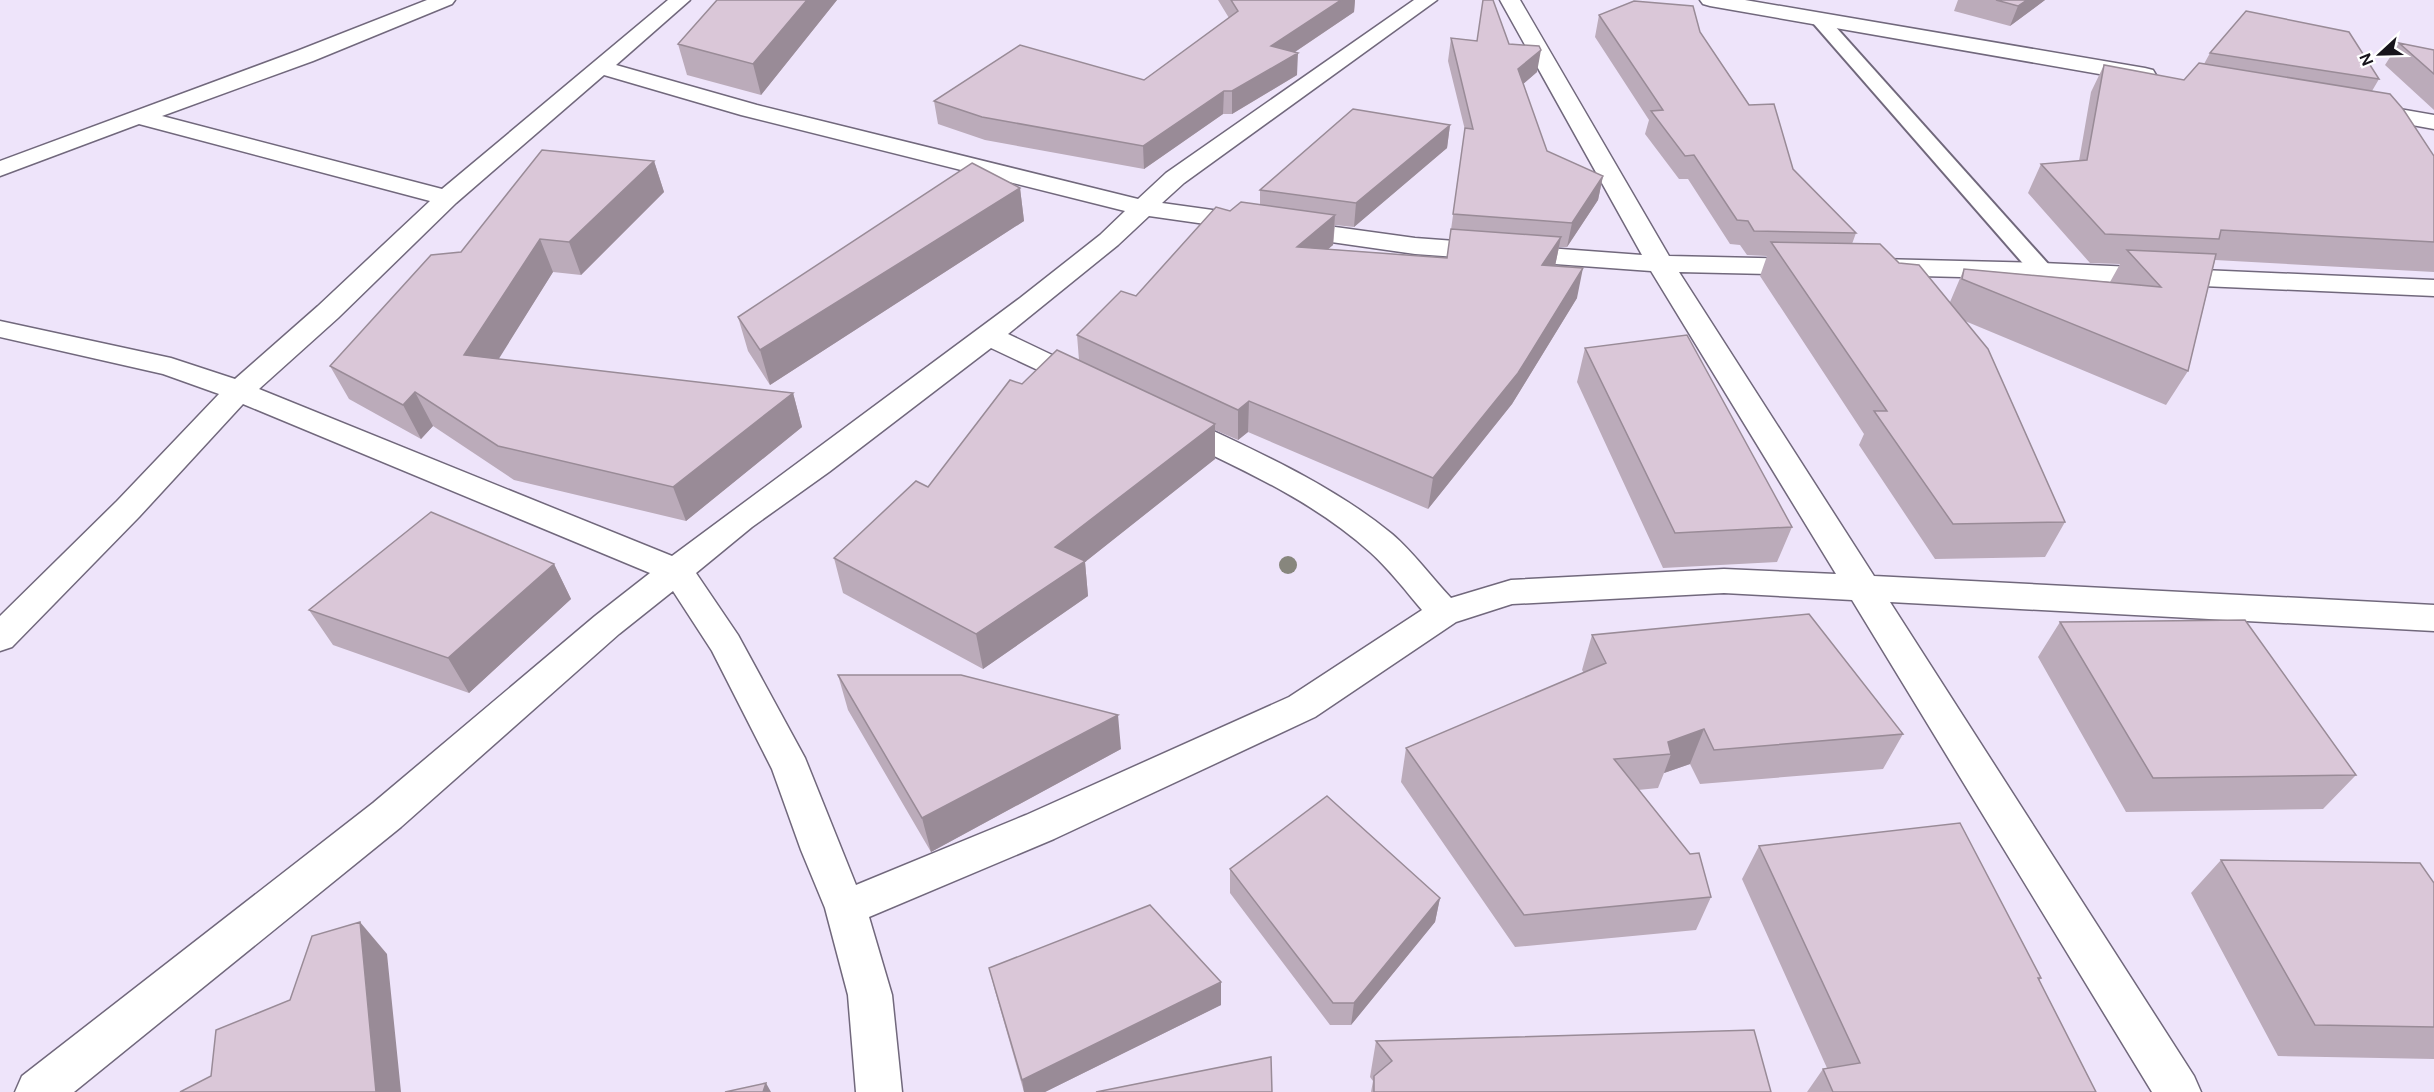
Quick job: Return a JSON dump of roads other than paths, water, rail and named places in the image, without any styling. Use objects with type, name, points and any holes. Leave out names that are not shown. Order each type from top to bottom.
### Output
[{"type":"street","points":[[0,169],[305,56],[445,0]]},
{"type":"street","points":[[1,637],[128,510],[195,435],[239,391],[336,304],[447,198],[598,67],[680,0]]},
{"type":"street","points":[[38,1092],[387,815],[607,626],[741,519],[818,465],[989,336],[1109,240],[1175,178],[1427,0]]},
{"type":"street","points":[[1510,0],[1660,264],[2178,1092]]},
{"type":"street","points":[[1710,0],[2163,78]]},
{"type":"street","points":[[598,67],[749,110],[1142,208],[1415,246],[1660,264],[2042,271],[2434,288]]},
{"type":"street","points":[[2347,107],[2434,122]]},
{"type":"street","points":[[2380,112],[2402,137]]},
{"type":"street","points":[[138,117],[447,198]]},
{"type":"street","points":[[0,329],[171,367],[239,391],[677,571],[726,644],[791,769],[821,850],[846,908],[870,995],[879,1092]]},
{"type":"street","points":[[989,336],[1110,393]]},
{"type":"street","points":[[1152,414],[1271,471],[1323,500],[1381,543],[1444,613]]},
{"type":"street","points":[[846,908],[1040,827],[1302,707],[1444,613],[1511,592],[1724,581],[2434,618]]},
{"type":"lane","points":[[1819,20],[2042,271]]}]
